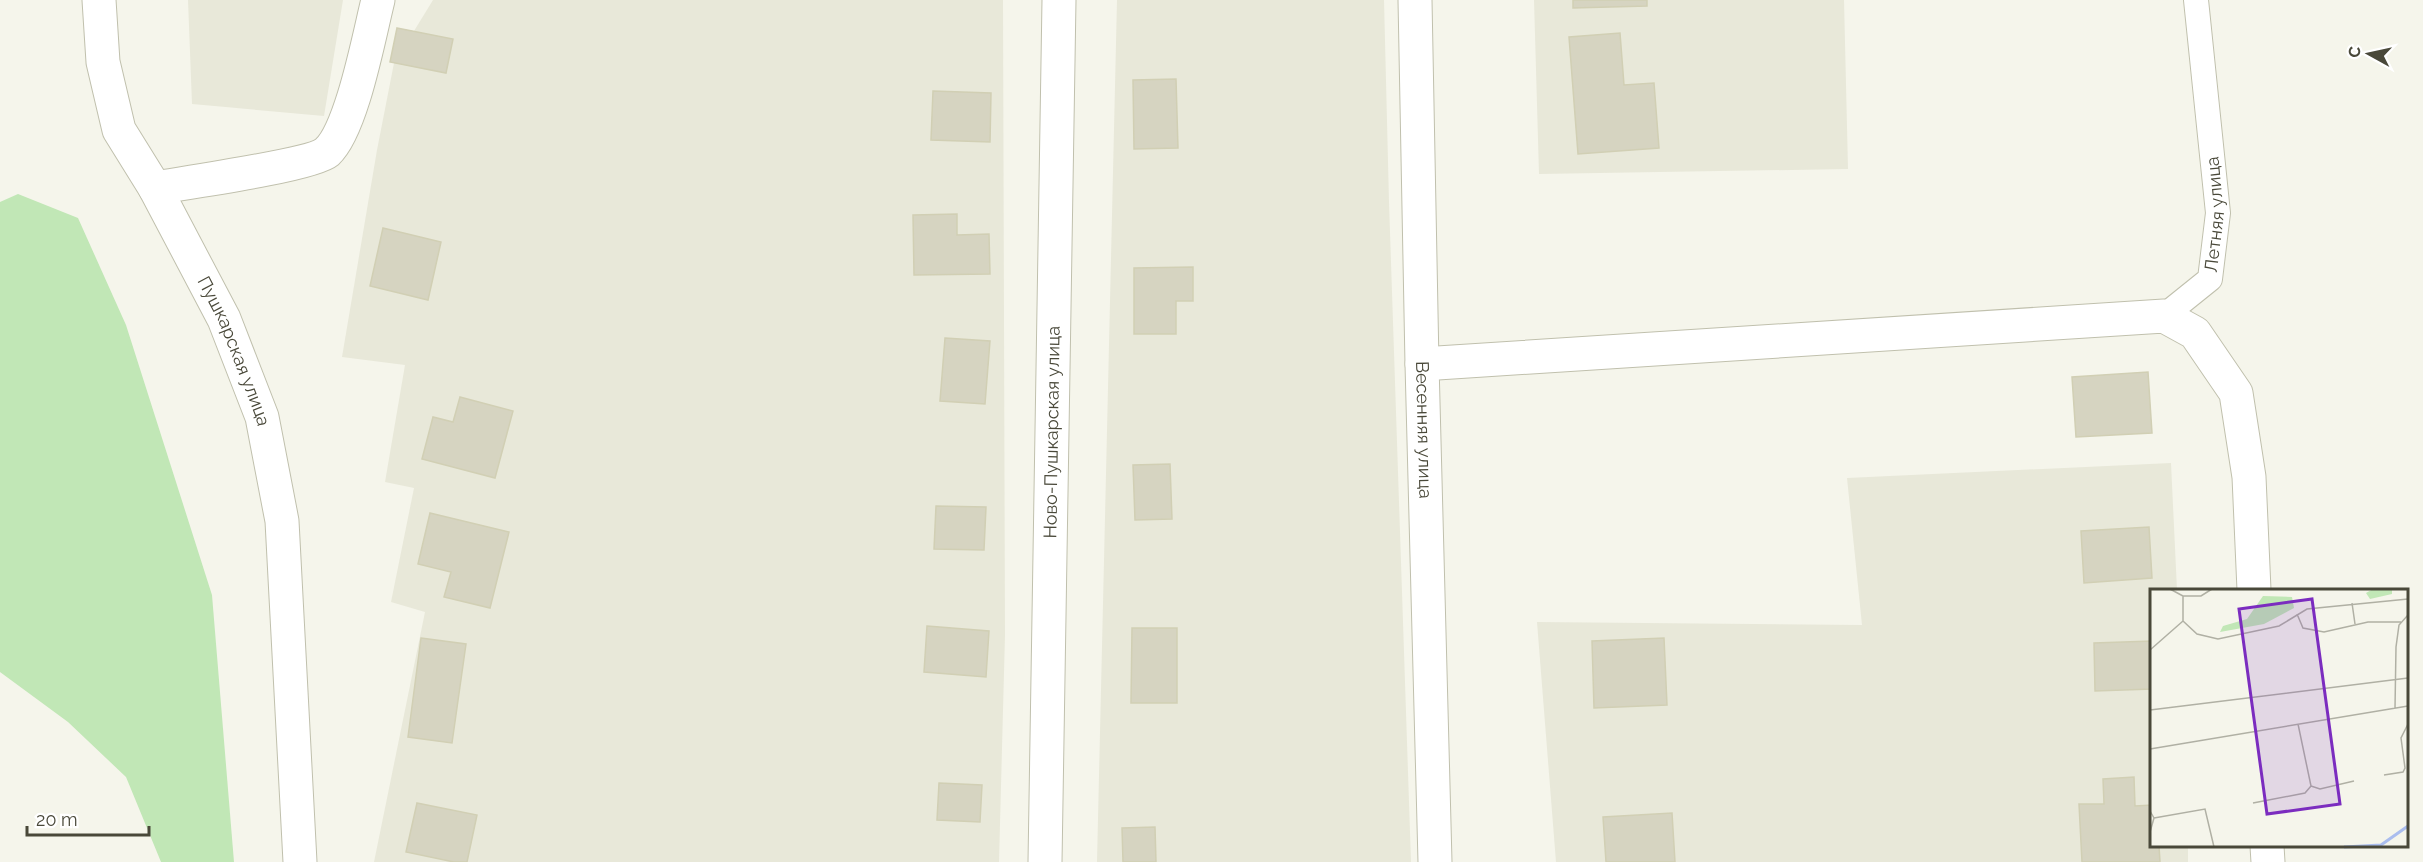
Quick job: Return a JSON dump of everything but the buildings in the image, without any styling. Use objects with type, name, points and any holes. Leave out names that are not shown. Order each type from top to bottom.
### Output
[{"type":"street","name":"Пушкарская улица","points":[[99,0],[103,63],[119,130],[155,188],[225,319],[262,417],[282,522],[300,862]]},
{"type":"street","points":[[155,188],[292,164],[326,153],[347,120],[378,0]]},
{"type":"street","name":"Ново-Пушкарская улица","points":[[1045,862],[1059,0]]},
{"type":"street","name":"Весенняя улица","points":[[1415,0],[1435,862]]},
{"type":"street","points":[[1422,364],[2164,316],[2195,333],[2236,393],[2249,477],[2254,589]]},
{"type":"street","points":[[2267,847],[2268,862]]},
{"type":"lane","name":"Летняя улица","points":[[2164,316],[2210,279],[2218,213],[2196,0]]},
{"type":"shaded area","points":[[188,0],[343,0],[324,116],[192,104]]},
{"type":"shaded area","points":[[433,0],[1003,0],[1005,635],[999,862],[374,862],[425,612],[391,602],[414,488],[385,482],[405,365],[342,357],[394,63],[397,28],[414,31]]},
{"type":"shaded area","points":[[1117,0],[1384,0],[1411,862],[1097,862]]},
{"type":"shaded area","points":[[1534,0],[1844,0],[1848,169],[1539,174]]},
{"type":"shaded area","points":[[2171,463],[2177,589],[2150,589],[2150,847],[2188,847],[2188,862],[1556,862],[1537,622],[1862,625],[1847,478]]},
{"type":"green space","points":[[18,194],[78,218],[126,325],[212,595],[234,862],[161,862],[126,777],[68,722],[0,672],[0,202]]}]
